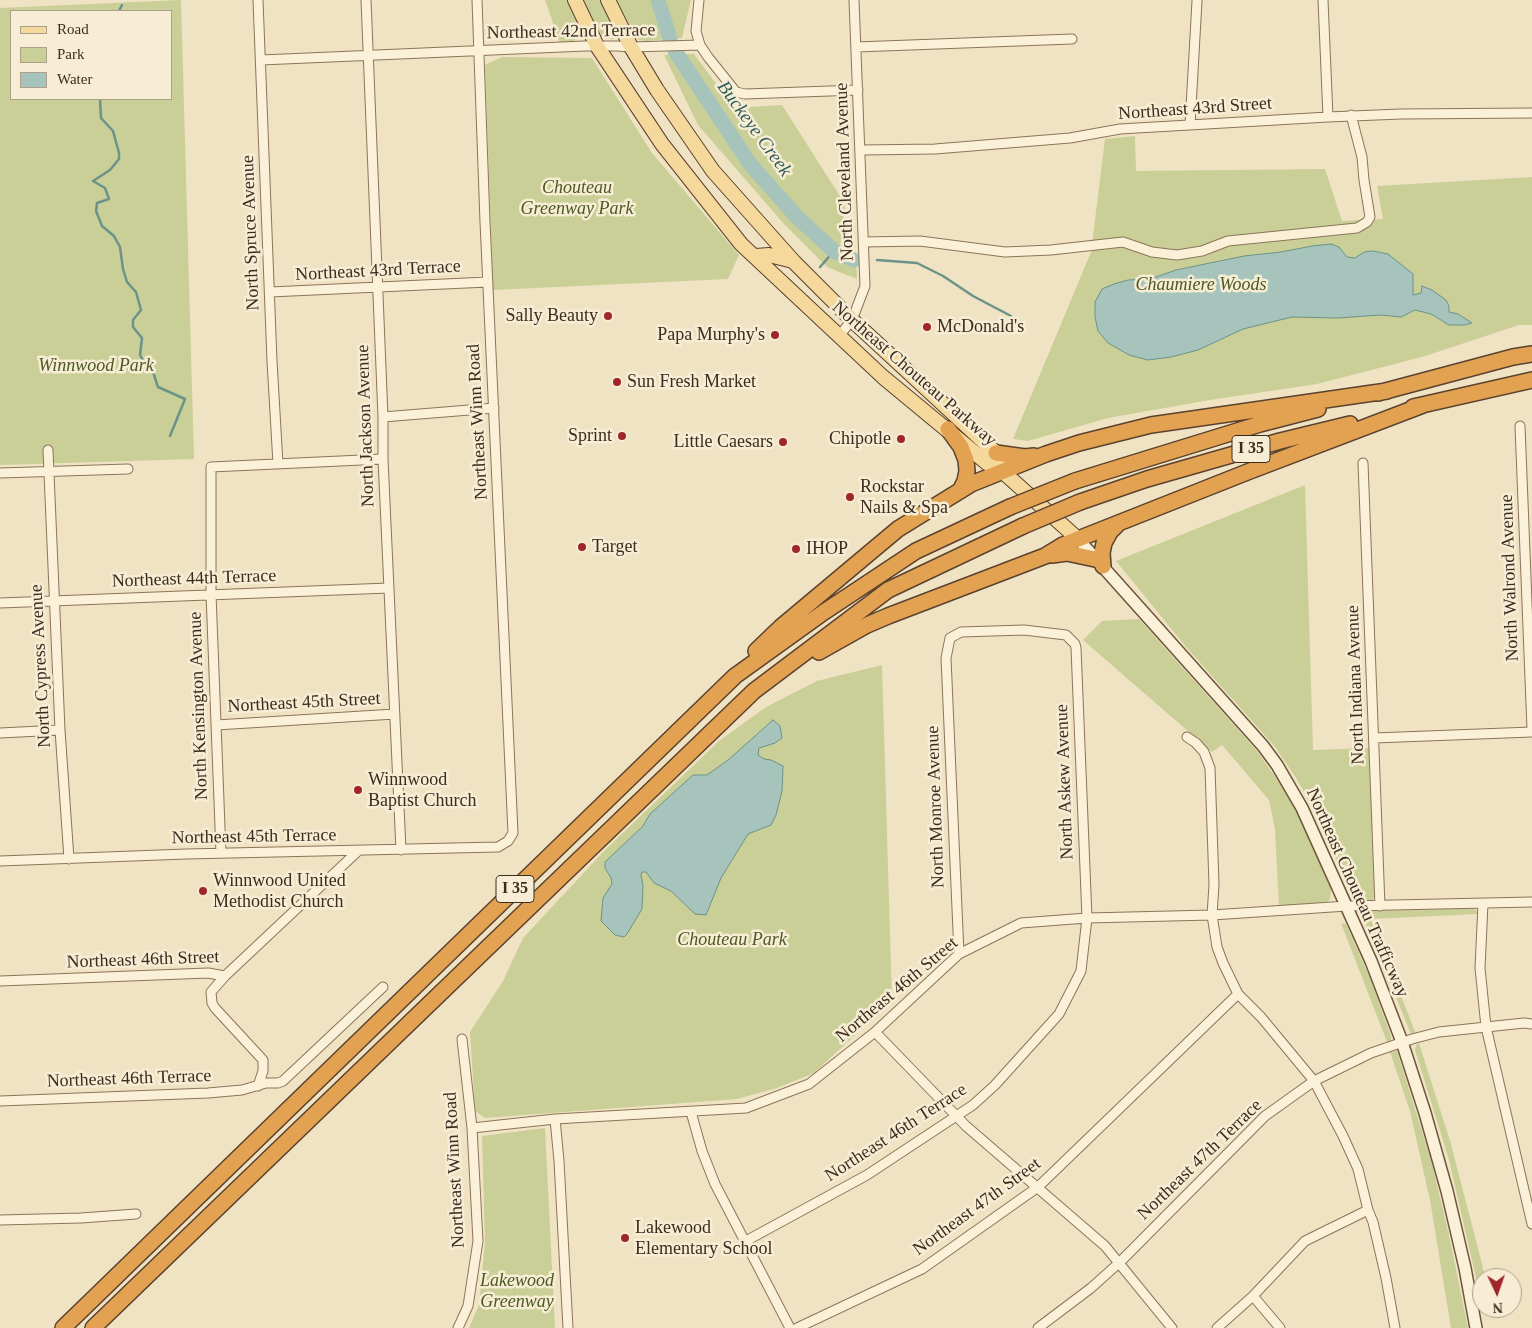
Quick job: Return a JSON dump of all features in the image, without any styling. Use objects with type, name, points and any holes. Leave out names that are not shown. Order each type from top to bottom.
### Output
[{"type":"highway","name":"I 35","points":[[62,1328],[735,676],[824,612],[916,551],[1010,507],[1075,481],[1260,424],[1532,354]]},
{"type":"highway","name":"I 35","points":[[93,1328],[754,691],[888,590],[1023,526],[1080,502],[1147,479],[1270,444],[1423,404],[1532,380]]},
{"type":"highway","points":[[735,676],[744,664],[781,627],[898,529],[972,484],[1046,454],[1088,440],[1151,425],[1386,391]]},
{"type":"highway","points":[[754,691],[783,677],[806,659],[867,625],[1045,556],[1063,545],[1423,404]]},
{"type":"highway","points":[[948,429],[961,447],[966,460],[967,471],[960,491]]},
{"type":"highway","points":[[996,453],[1025,457],[1046,454]]},
{"type":"highway","points":[[1045,556],[1067,553],[1099,562],[1104,543],[1110,532],[1120,523]]},
{"type":"main road","name":"Northeast Chouteau Parkway","points":[[576,0],[597,46],[662,144],[741,244],[883,377],[987,463],[1002,472]]},
{"type":"main road","name":"Northeast Chouteau Parkway","points":[[608,0],[631,47],[666,104],[713,171],[794,262],[852,320],[996,453],[1002,472]]},
{"type":"main road","points":[[756,256],[769,255],[794,262]]},
{"type":"main road","points":[[1002,472],[1078,540]]},
{"type":"main road","name":"Northeast Chouteau Trafficway","points":[[1078,540],[1257,739],[1277,765],[1302,808],[1374,968],[1402,1042],[1447,1191],[1465,1268],[1476,1328]]},
{"type":"street","name":"North Spruce Avenue","points":[[258,0],[278,464]]},
{"type":"street","name":"North Jackson Avenue","points":[[366,0],[383,417],[383,459],[401,850]]},
{"type":"street","name":"Northeast Winn Road","points":[[477,0],[513,833],[508,841]]},
{"type":"street","points":[[699,0],[696,31],[700,45],[736,92],[745,94],[858,90]]},
{"type":"street","name":"North Cleveland Avenue","points":[[839,336],[852,320],[865,286],[854,0]]},
{"type":"street","points":[[1323,0],[1328,116]]},
{"type":"street","points":[[1190,125],[1197,1]]},
{"type":"street","points":[[856,47],[1072,39]]},
{"type":"street","name":"Northeast 42nd Terrace","points":[[261,60],[597,46],[700,45]]},
{"type":"street","name":"Northeast 43rd Street","points":[[860,150],[935,149],[1070,138],[1120,129],[1328,116],[1532,113]]},
{"type":"street","points":[[864,242],[920,241],[1005,252],[1051,250],[1123,242],[1152,252],[1177,255],[1202,251],[1228,242],[1351,228],[1362,225],[1370,217],[1362,157],[1352,115]]},
{"type":"street","name":"Northeast 43rd Terrace","points":[[270,292],[488,282]]},
{"type":"street","points":[[383,417],[494,408]]},
{"type":"street","name":"North Walrond Avenue","points":[[1520,426],[1532,731]]},
{"type":"street","name":"North Cypress Avenue","points":[[48,450],[60,730],[69,859]]},
{"type":"street","points":[[278,464],[383,459]]},
{"type":"street","name":"North Indiana Avenue","points":[[1363,463],[1380,906]]},
{"type":"street","name":"North Kensington Avenue","points":[[221,853],[211,594],[211,467],[278,464]]},
{"type":"street","points":[[0,473],[128,469]]},
{"type":"street","name":"Northeast 44th Terrace","points":[[0,603],[389,588]]},
{"type":"street","name":"North Askew Avenue","points":[[946,658],[950,638],[961,632],[1024,630],[1066,635],[1076,644],[1086,918]]},
{"type":"street","name":"North Monroe Avenue","points":[[946,658],[959,954]]},
{"type":"street","name":"Northeast 45th Street","points":[[216,725],[395,714]]},
{"type":"street","points":[[0,733],[60,730]]},
{"type":"street","points":[[1374,738],[1532,731]]},
{"type":"street","points":[[1187,737],[1204,752],[1210,768],[1214,885],[1212,915],[1223,963],[1238,994],[1261,1017],[1314,1082],[1343,1136],[1358,1169],[1368,1210],[1373,1222],[1395,1328]]},
{"type":"street","name":"Northeast 45th Terrace","points":[[0,861],[221,853],[498,847],[508,841]]},
{"type":"street","name":"Northeast 46th Street","points":[[0,981],[208,974],[225,976],[358,851]]},
{"type":"street","name":"Northeast 46th Street","points":[[472,1128],[554,1119],[746,1108],[809,1084],[875,1032],[959,954],[1021,923],[1086,918],[1212,915],[1347,906],[1532,902]]},
{"type":"street","points":[[1483,904],[1480,968],[1486,1027],[1532,1220]]},
{"type":"street","name":"Northeast 46th Terrace","points":[[744,1242],[867,1175],[973,1105],[995,1085],[1060,1014],[1081,971],[1086,918]]},
{"type":"street","points":[[225,976],[211,992],[212,1003],[263,1060],[263,1072],[258,1086]]},
{"type":"street","name":"Northeast 46th Terrace","points":[[0,1101],[208,1093],[242,1090],[283,1081],[383,988]]},
{"type":"street","name":"Northeast 47th Street","points":[[797,1328],[922,1269],[1038,1188],[1238,994]]},
{"type":"street","name":"Northeast 47th Terrace","points":[[1038,1328],[1091,1288],[1120,1262],[1266,1116],[1314,1082],[1371,1053],[1439,1032],[1524,1023],[1532,1024]]},
{"type":"street","points":[[875,1032],[956,1116],[1105,1246],[1172,1328]]},
{"type":"street","name":"Northeast Winn Road","points":[[458,1328],[468,1306],[478,1241],[472,1128],[462,1039]]},
{"type":"street","points":[[691,1112],[709,1170],[744,1242],[790,1328]]},
{"type":"street","points":[[554,1119],[559,1162],[568,1328]]},
{"type":"street","points":[[1217,1328],[1253,1296],[1305,1241],[1368,1210]]},
{"type":"street","points":[[0,1220],[82,1218],[136,1214]]},
{"type":"street","points":[[1253,1296],[1280,1328]]},
{"type":"green space","name":"Winnwood Park","points":[[181,0],[194,459],[0,465],[0,8]]},
{"type":"green space","points":[[545,0],[567,0],[580,26],[580,34],[574,41],[560,43]]},
{"type":"green space","points":[[581,0],[602,0],[616,31],[613,39],[606,39],[599,35]]},
{"type":"green space","points":[[616,0],[691,0],[682,38],[639,40],[633,34]]},
{"type":"green space","points":[[694,54],[734,108],[782,105],[845,204],[840,248],[856,255],[857,279],[827,267],[784,224],[698,125],[664,55]]},
{"type":"green space","name":"Chouteau Greenway Park","points":[[502,57],[592,58],[652,153],[739,255],[728,279],[493,290],[485,65]]},
{"type":"green space","name":"Chaumiere Woods","points":[[1135,136],[1136,171],[1325,169],[1342,221],[1383,219],[1377,186],[1532,177],[1532,325],[1519,325],[1422,357],[1317,384],[1108,418],[1028,441],[1013,439],[1091,252],[1105,139]]},
{"type":"green space","points":[[1305,485],[1313,750],[1371,748],[1376,896],[1370,903],[1358,901],[1356,888],[1352,886],[1351,882],[1347,883],[1313,808],[1275,747],[1187,648],[1116,561]]},
{"type":"green space","points":[[1139,619],[1257,751],[1279,782],[1306,831],[1331,889],[1330,899],[1327,902],[1279,907],[1275,829],[1269,800],[1222,745],[1212,752],[1083,640],[1102,621]]},
{"type":"green space","name":"Chouteau Park","points":[[882,665],[892,1001],[814,1073],[777,1088],[737,1099],[485,1118],[475,1111],[470,1032],[503,981],[523,938],[605,850],[719,741],[766,707],[817,681]]},
{"type":"green space","points":[[1473,908],[1478,914],[1371,919],[1416,1034],[1411,1034],[1364,920],[1367,918],[1365,913],[1373,911]]},
{"type":"green space","points":[[1341,923],[1346,924],[1370,978],[1391,1036],[1391,1041],[1387,1042]]},
{"type":"green space","points":[[1419,1043],[1451,1144],[1483,1268],[1474,1268],[1449,1160],[1415,1050],[1416,1045]]},
{"type":"green space","points":[[1397,1051],[1431,1160],[1468,1328],[1451,1328],[1430,1200],[1410,1111],[1390,1052]]},
{"type":"green space","name":"Lakewood Greenway","points":[[545,1128],[555,1328],[469,1328],[479,1305],[485,1243],[482,1136]]},
{"type":"water","points":[[1331,244],[1339,247],[1347,257],[1355,258],[1364,252],[1373,251],[1388,254],[1413,274],[1413,295],[1421,293],[1422,286],[1432,290],[1446,300],[1449,312],[1458,314],[1472,323],[1449,325],[1431,314],[1415,310],[1401,317],[1380,315],[1338,318],[1292,317],[1243,329],[1198,350],[1171,357],[1148,360],[1129,355],[1108,343],[1098,331],[1095,317],[1095,302],[1102,289],[1114,284],[1128,280],[1150,279],[1176,270],[1244,256]]},
{"type":"water","points":[[773,720],[780,726],[782,738],[775,743],[759,748],[758,755],[783,766],[782,791],[776,815],[771,825],[748,834],[721,878],[706,915],[695,914],[671,891],[654,883],[646,872],[642,872],[642,909],[624,937],[615,935],[601,921],[603,898],[612,884],[605,868],[605,862],[643,826],[650,814],[693,775],[707,775],[728,760]]},
{"type":"waterway","name":"Buckeye Creek","points":[[658,0],[670,39]]},
{"type":"waterway","points":[[120,10],[122,5]]},
{"type":"waterway","name":"Buckeye Creek","points":[[675,51],[750,164],[797,217],[834,251],[854,260]]},
{"type":"waterway","points":[[100,100],[101,118],[113,131],[119,159],[110,170],[93,181],[105,188],[109,199],[97,203],[96,211],[102,226],[114,236],[120,247],[127,282],[136,292],[141,310],[133,320],[133,327],[142,338],[140,355],[145,364],[152,369],[158,387],[185,399],[170,436]]},
{"type":"waterway","points":[[820,267],[834,251]]},
{"type":"waterway","name":"Buckeye Creek","points":[[877,260],[917,263],[1011,316]]},
{"type":"place","name":"Sally Beauty","points":[[608,316]]},
{"type":"place","name":"McDonald's","points":[[927,327]]},
{"type":"place","name":"Papa Murphy's","points":[[775,335]]},
{"type":"place","name":"Sun Fresh Market","points":[[617,382]]},
{"type":"place","name":"Sprint","points":[[622,436]]},
{"type":"place","name":"Chipotle","points":[[901,439]]},
{"type":"place","name":"Little Caesars","points":[[783,442]]},
{"type":"place","name":"Rockstar Nails & Spa","points":[[850,497]]},
{"type":"place","name":"Target","points":[[582,547]]},
{"type":"place","name":"IHOP","points":[[796,549]]},
{"type":"place","name":"Winnwood Baptist Church","points":[[358,790]]},
{"type":"place","name":"Winnwood United Methodist Church","points":[[203,891]]},
{"type":"place","name":"Lakewood Elementary School","points":[[625,1238]]}]
